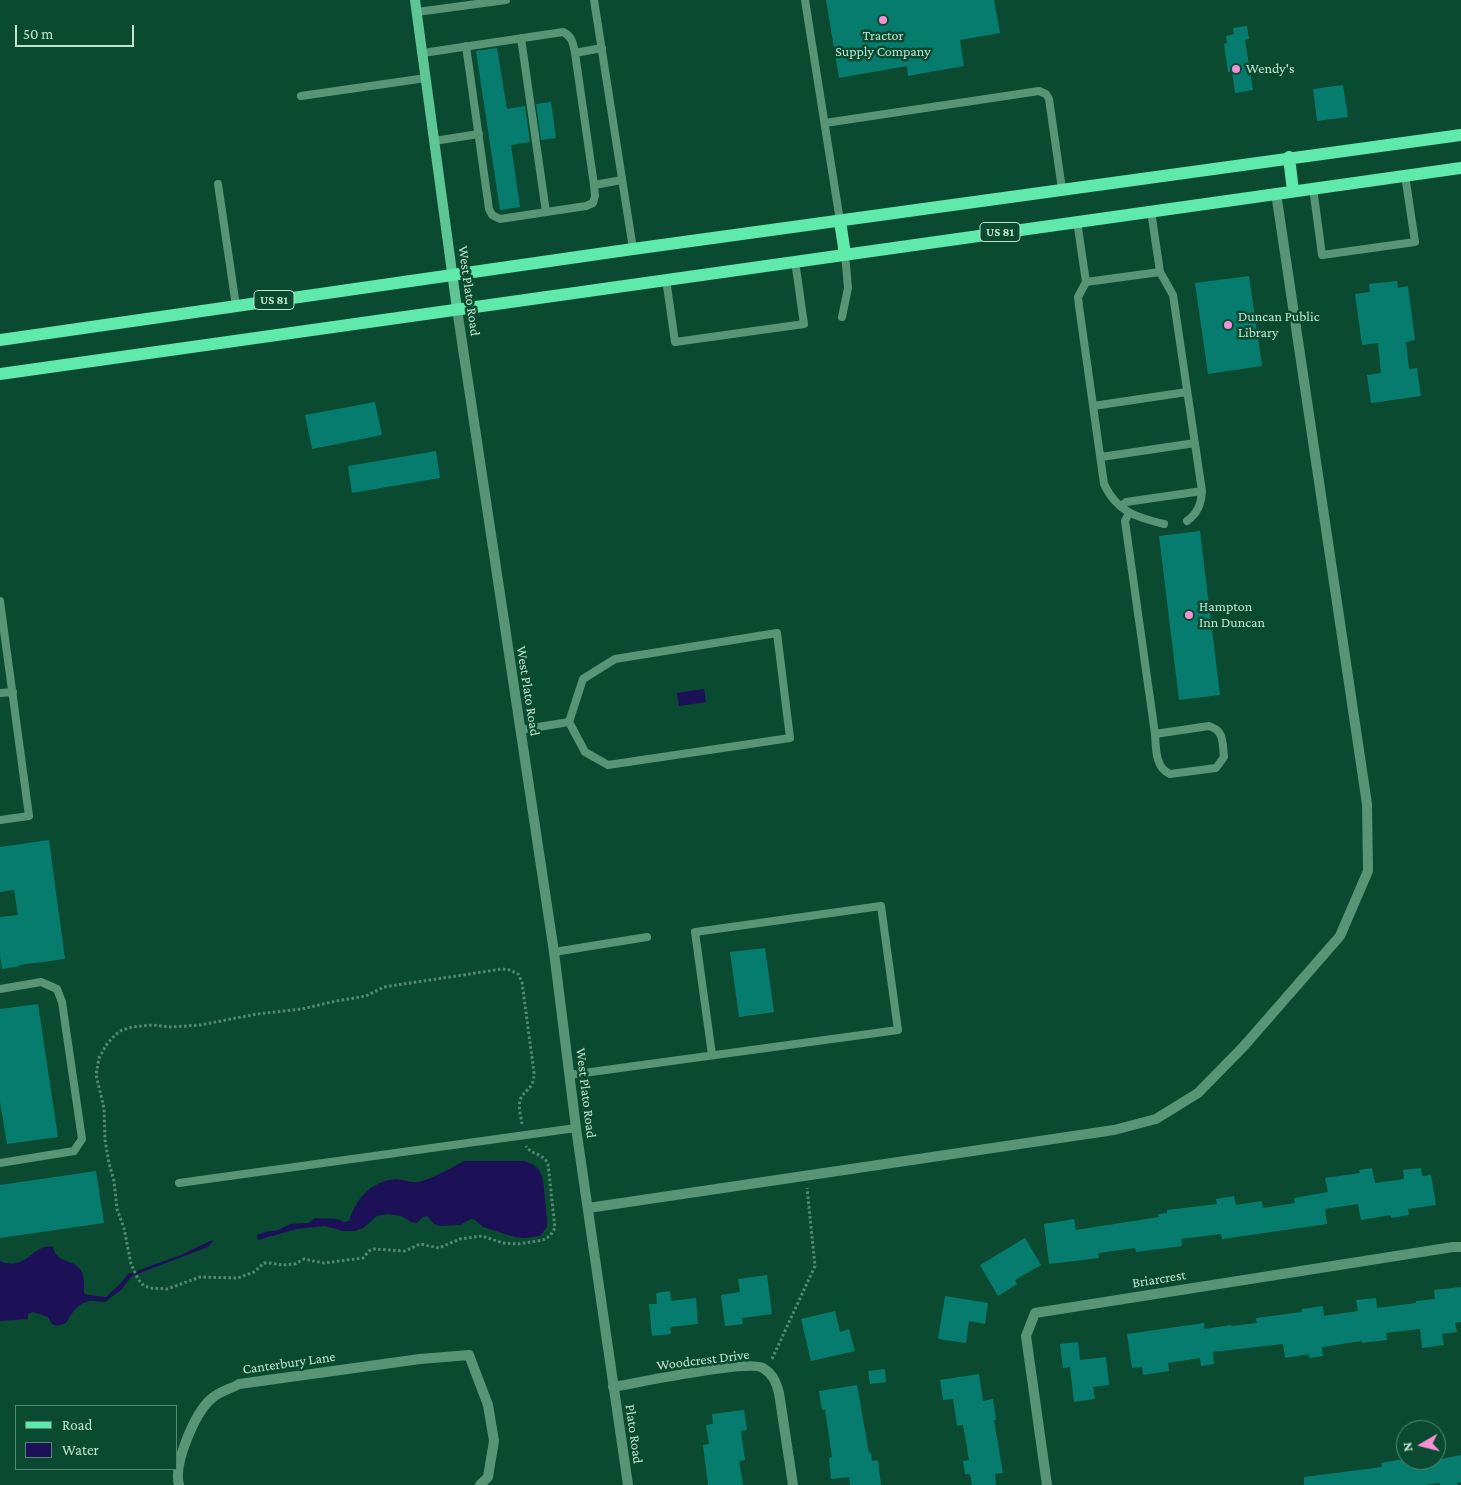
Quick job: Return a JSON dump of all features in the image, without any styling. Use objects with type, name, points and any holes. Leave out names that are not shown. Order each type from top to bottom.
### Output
[{"type":"main road","name":"West Plato Road","points":[[416,0],[457,309]]},
{"type":"main road","name":"US 81","points":[[0,340],[633,249],[1461,134]]},
{"type":"main road","points":[[1289,157],[1293,191]]},
{"type":"main road","name":"US 81","points":[[0,374],[1461,168]]},
{"type":"main road","points":[[840,221],[845,254]]},
{"type":"street","points":[[588,1208],[1114,1130],[1156,1119],[1198,1093],[1244,1046],[1340,936],[1368,871],[1367,804],[1276,193]]},
{"type":"street","name":"West Plato Road","points":[[457,309],[554,952],[576,1128],[613,1387]]},
{"type":"street","name":"Briarcrest","points":[[1047,1485],[1026,1336],[1036,1313],[1461,1247]]},
{"type":"street","name":"Canterbury Lane","points":[[179,1485],[178,1479],[188,1435],[200,1410],[212,1397],[239,1384],[420,1358],[469,1355],[488,1404],[494,1441],[488,1477],[480,1485]]},
{"type":"street","name":"Woodcrest Drive","points":[[613,1387],[705,1370],[749,1365],[762,1367],[775,1379],[779,1393],[793,1485]]},
{"type":"street","name":"Plato Road","points":[[613,1387],[628,1485]]},
{"type":"lane","points":[[417,12],[506,0]]},
{"type":"lane","points":[[594,0],[633,249]]},
{"type":"lane","points":[[805,0],[840,221]]},
{"type":"lane","points":[[423,53],[466,46],[562,32],[572,38],[594,185],[595,196],[593,203],[586,206],[500,219],[492,215],[489,209],[466,46]]},
{"type":"lane","points":[[521,38],[546,212]]},
{"type":"lane","points":[[575,53],[602,48]]},
{"type":"lane","points":[[301,96],[426,78]]},
{"type":"lane","points":[[825,124],[1039,91],[1046,94],[1049,99],[1062,190]]},
{"type":"lane","points":[[434,141],[479,134]]},
{"type":"lane","points":[[1313,188],[1322,255],[1332,254],[1415,242],[1406,175]]},
{"type":"lane","points":[[594,185],[622,180]]},
{"type":"lane","points":[[218,184],[236,306]]},
{"type":"lane","points":[[1151,211],[1160,272],[1173,295],[1202,491],[1198,509],[1187,521]]},
{"type":"lane","points":[[1077,221],[1086,282],[1078,297],[1104,484],[1108,492],[1129,514],[1164,524]]},
{"type":"lane","points":[[842,317],[848,288],[845,254]]},
{"type":"lane","points":[[666,279],[675,342],[684,341],[804,324],[795,261]]},
{"type":"lane","points":[[1086,282],[1160,272]]},
{"type":"lane","points":[[1093,406],[1187,392]]},
{"type":"lane","points":[[1101,457],[1194,443]]},
{"type":"lane","points":[[1121,506],[1126,502],[1202,491]]},
{"type":"lane","points":[[1129,514],[1126,522],[1154,734],[1160,766],[1164,772],[1170,774],[1216,768],[1221,764],[1224,757],[1222,737],[1219,730],[1209,726],[1154,734]]},
{"type":"lane","points":[[0,601],[29,816],[0,820]]},
{"type":"lane","points":[[778,633],[790,738],[608,765],[585,752],[569,722],[583,679],[615,659],[778,633]]},
{"type":"lane","points":[[0,693],[13,692]]},
{"type":"lane","points":[[520,730],[569,722]]},
{"type":"lane","points":[[570,1075],[898,1030],[881,906],[695,932],[712,1055]]},
{"type":"lane","points":[[554,952],[647,936]]},
{"type":"lane","points":[[0,989],[42,982],[56,989],[62,1002],[82,1139],[74,1152],[0,1163]]},
{"type":"lane","points":[[179,1183],[576,1128]]},
{"type":"path","points":[[522,1125],[520,1100],[533,1083],[534,1073],[522,982],[518,974],[502,969],[384,987],[366,996],[302,1009],[257,1014],[200,1026],[143,1025],[122,1030],[115,1035],[103,1051],[99,1058],[96,1075],[104,1108],[105,1140],[114,1181],[117,1209],[124,1228],[133,1268],[144,1286],[150,1288],[167,1289],[200,1277],[238,1278],[254,1272],[269,1262],[283,1265],[295,1264],[304,1259],[324,1262],[363,1258],[369,1251],[374,1249],[405,1250],[420,1244],[439,1248],[460,1239],[482,1236],[510,1244],[543,1240],[554,1232],[556,1222],[548,1164],[545,1158],[530,1151],[526,1146]]},
{"type":"path","points":[[766,1371],[815,1266],[806,1177]]},
{"type":"water","points":[[704,689],[706,702],[679,706],[677,693]]},
{"type":"water","points":[[464,1161],[524,1161],[536,1167],[542,1175],[547,1216],[547,1227],[540,1236],[515,1237],[483,1227],[471,1219],[460,1225],[440,1226],[434,1224],[427,1216],[417,1223],[401,1216],[388,1214],[377,1216],[363,1228],[355,1231],[343,1231],[325,1226],[296,1229],[258,1240],[257,1235],[278,1230],[291,1224],[308,1223],[315,1218],[349,1221],[360,1199],[378,1184],[395,1179],[415,1182],[423,1181]]},
{"type":"water","points":[[214,1240],[208,1247],[132,1276],[121,1290],[105,1302],[91,1301],[81,1304],[66,1323],[57,1326],[52,1324],[48,1317],[33,1312],[28,1314],[28,1319],[0,1321],[0,1261],[17,1263],[40,1249],[53,1247],[61,1259],[73,1263],[82,1271],[84,1293],[106,1297],[128,1274],[181,1255]]},
{"type":"building","points":[[826,0],[994,0],[1000,33],[960,40],[964,66],[908,76],[907,66],[839,78]]},
{"type":"building","points":[[1247,26],[1249,39],[1245,40],[1253,90],[1235,93],[1232,71],[1228,72],[1224,44],[1227,43],[1226,36],[1234,34],[1233,28]]},
{"type":"building","points":[[497,48],[507,109],[525,106],[530,142],[511,145],[520,207],[500,210],[476,51]]},
{"type":"building","points":[[1343,85],[1348,117],[1317,121],[1313,89]]},
{"type":"building","points":[[551,102],[556,138],[541,140],[536,104]]},
{"type":"building","name":"Duncan Public Library","points":[[1249,276],[1262,366],[1208,374],[1195,283]]},
{"type":"building","points":[[1397,281],[1398,288],[1408,286],[1415,340],[1406,342],[1409,369],[1417,368],[1421,396],[1371,403],[1367,375],[1381,373],[1378,343],[1362,345],[1355,294],[1370,292],[1369,284]]},
{"type":"building","points":[[375,402],[382,435],[312,449],[305,415]]},
{"type":"building","points":[[436,451],[440,478],[352,493],[348,466]]},
{"type":"building","name":"Hampton Inn Duncan","points":[[1200,531],[1220,695],[1179,700],[1159,536]]},
{"type":"building","points":[[49,840],[65,959],[2,969],[0,917],[18,915],[14,890],[0,892],[0,847]]},
{"type":"building","points":[[765,948],[774,1012],[739,1017],[730,952]]},
{"type":"building","points":[[38,1004],[58,1137],[7,1144],[0,1102],[0,1009]]},
{"type":"building","points":[[1372,1168],[1375,1183],[1404,1179],[1403,1170],[1421,1168],[1422,1176],[1431,1175],[1436,1205],[1408,1209],[1409,1215],[1391,1218],[1391,1215],[1361,1220],[1358,1204],[1325,1209],[1327,1224],[1222,1239],[1221,1234],[1181,1239],[1182,1246],[1136,1252],[1135,1248],[1098,1253],[1099,1258],[1049,1264],[1044,1224],[1074,1219],[1076,1230],[1159,1217],[1158,1214],[1167,1213],[1167,1210],[1217,1204],[1216,1199],[1234,1196],[1236,1205],[1262,1201],[1263,1208],[1295,1203],[1294,1198],[1328,1192],[1325,1178],[1360,1173],[1359,1170]]},
{"type":"building","points":[[96,1171],[104,1223],[0,1238],[0,1185]]},
{"type":"building","points":[[1025,1238],[1041,1265],[1015,1280],[1017,1284],[998,1296],[980,1265]]},
{"type":"building","points":[[767,1275],[772,1314],[742,1318],[743,1324],[725,1326],[721,1295],[740,1292],[738,1279]]},
{"type":"building","points":[[1461,1287],[1461,1322],[1455,1323],[1457,1332],[1442,1334],[1444,1345],[1422,1348],[1420,1329],[1386,1333],[1387,1340],[1362,1343],[1362,1341],[1322,1347],[1323,1356],[1309,1358],[1309,1354],[1285,1358],[1283,1344],[1213,1352],[1214,1364],[1201,1366],[1200,1358],[1168,1363],[1169,1371],[1143,1375],[1142,1367],[1132,1368],[1127,1334],[1204,1323],[1204,1329],[1257,1323],[1256,1318],[1302,1312],[1302,1309],[1323,1306],[1324,1316],[1358,1311],[1356,1300],[1376,1298],[1377,1308],[1435,1299],[1434,1290]]},
{"type":"building","points":[[670,1291],[671,1301],[696,1298],[698,1324],[670,1327],[671,1334],[652,1336],[649,1304],[657,1304],[656,1293]]},
{"type":"building","points":[[945,1296],[988,1303],[985,1324],[969,1321],[966,1343],[938,1339]]},
{"type":"building","points":[[835,1311],[840,1332],[849,1329],[855,1351],[811,1361],[801,1319]]},
{"type":"building","points":[[1078,1342],[1080,1360],[1106,1357],[1109,1385],[1093,1387],[1095,1399],[1074,1402],[1070,1367],[1063,1368],[1060,1344]]},
{"type":"building","points":[[885,1369],[886,1382],[870,1384],[868,1371]]},
{"type":"building","points":[[979,1374],[983,1401],[993,1399],[996,1420],[994,1420],[1003,1473],[995,1474],[996,1485],[972,1485],[970,1474],[965,1474],[963,1461],[969,1460],[963,1425],[957,1426],[953,1399],[943,1400],[940,1380]]},
{"type":"building","points":[[857,1385],[869,1453],[871,1453],[872,1461],[878,1460],[881,1485],[850,1485],[849,1477],[831,1479],[829,1458],[832,1457],[825,1409],[822,1410],[819,1391]]},
{"type":"building","points":[[744,1410],[747,1430],[741,1431],[745,1460],[739,1461],[743,1485],[708,1485],[703,1445],[709,1444],[706,1425],[713,1424],[712,1414]]},
{"type":"building","points":[[1461,1455],[1461,1482],[1457,1483],[1458,1485],[1440,1485],[1440,1483],[1424,1485],[1304,1485],[1304,1477],[1382,1467],[1381,1463],[1396,1460],[1396,1470],[1446,1470],[1446,1458]]},
{"type":"place","name":"Tractor Supply Company","points":[[883,20]]},
{"type":"place","name":"Wendy's","points":[[1236,69]]},
{"type":"place","name":"Duncan Public Library","points":[[1228,325]]},
{"type":"place","name":"Hampton Inn Duncan","points":[[1189,615]]}]
